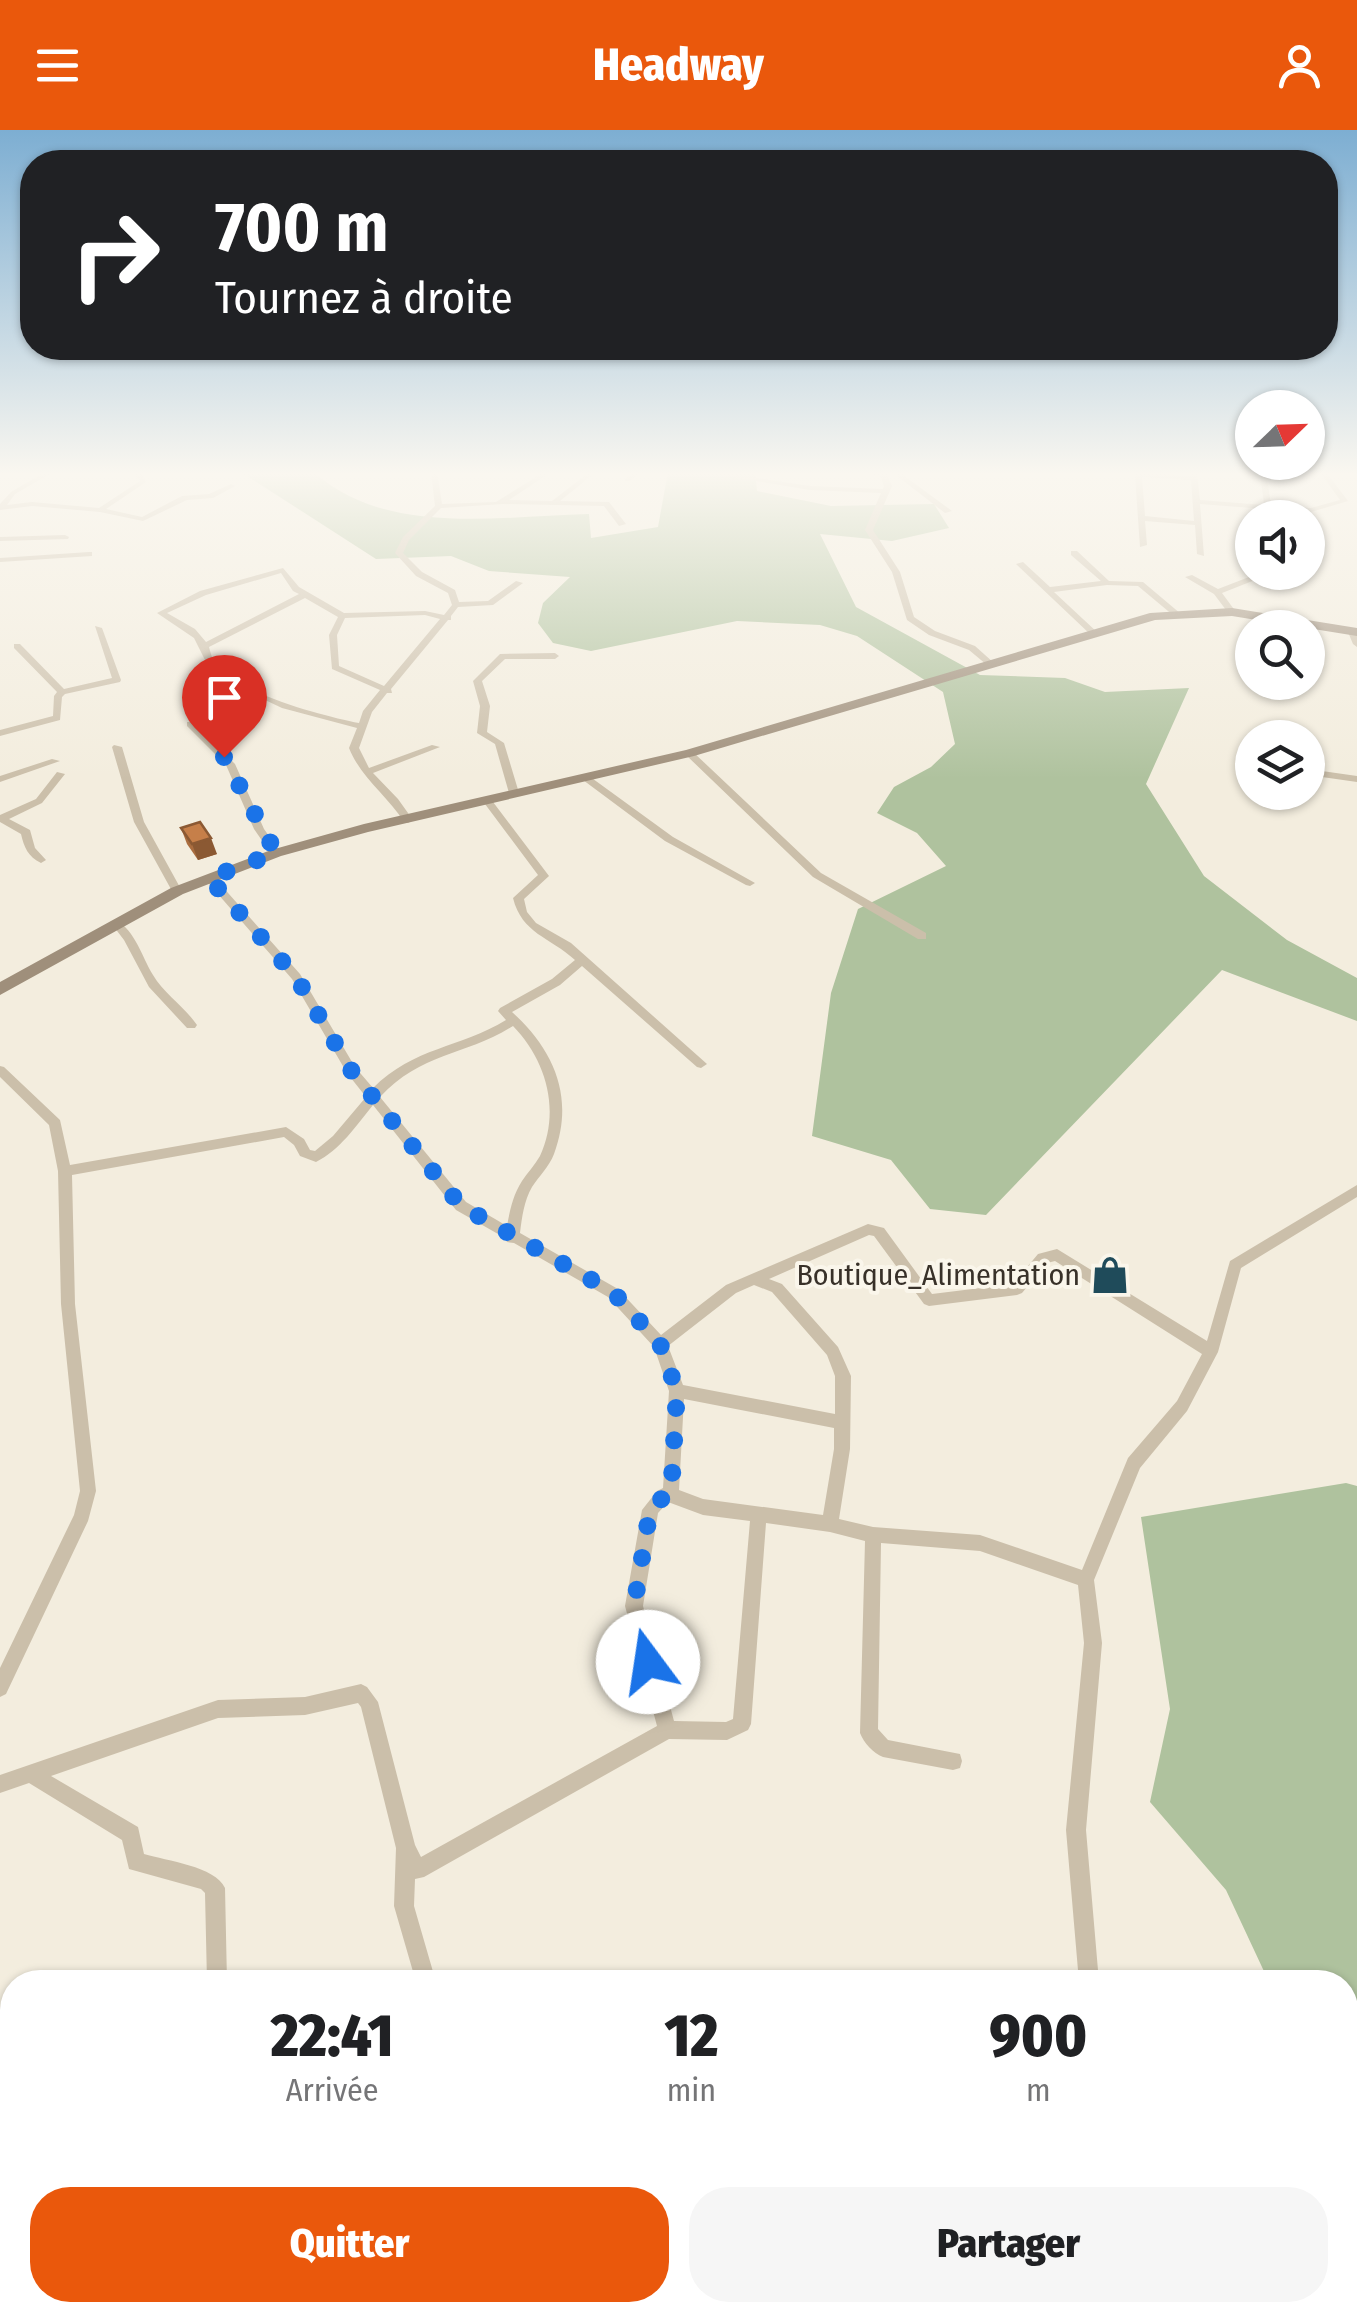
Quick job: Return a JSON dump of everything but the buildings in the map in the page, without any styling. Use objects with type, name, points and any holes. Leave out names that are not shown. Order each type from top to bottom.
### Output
[{"type":"main road","points":[[0,989],[176,891],[276,853],[689,752],[1094,633],[1176,614],[1232,612],[1355,636]]},
{"type":"street","points":[[204,646],[184,625],[161,613],[164,609],[265,574]]},
{"type":"street","points":[[285,574],[306,594],[342,616],[424,612],[448,618]]},
{"type":"street","points":[[419,574],[449,589],[456,605]]},
{"type":"street","points":[[897,574],[910,618],[932,633],[972,648],[990,663]]},
{"type":"street","points":[[1031,574],[1094,633]]},
{"type":"street","points":[[1097,574],[1107,583]]},
{"type":"street","points":[[1189,577],[1217,592],[1232,612]]},
{"type":"street","points":[[456,605],[490,603],[519,583]]},
{"type":"street","points":[[1047,590],[1107,583],[1140,584],[1176,614]]},
{"type":"street","points":[[1217,592],[1235,585]]},
{"type":"street","points":[[204,646],[306,594]]},
{"type":"street","points":[[408,820],[398,803],[366,772],[354,748],[359,726],[456,605]]},
{"type":"street","points":[[342,616],[334,632],[333,664],[390,691]]},
{"type":"street","points":[[0,734],[57,718],[58,696],[62,692],[117,680],[98,628]]},
{"type":"street","points":[[16,646],[62,692]]},
{"type":"street","points":[[204,646],[203,654],[216,670],[256,692],[308,713],[359,726]]},
{"type":"street","points":[[514,793],[499,743],[482,733],[484,706],[477,681],[503,656],[555,656]]},
{"type":"street","points":[[190,724],[230,764],[259,829],[276,853]]},
{"type":"street","points":[[366,772],[435,747]]},
{"type":"street","points":[[117,748],[140,822],[176,891]]},
{"type":"street","points":[[689,752],[807,867],[922,936]]},
{"type":"street","points":[[0,779],[55,762]]},
{"type":"street","points":[[1,819],[38,801],[60,774]]},
{"type":"street","points":[[1325,774],[1357,779]]},
{"type":"street","points":[[586,778],[669,839],[750,883]]},
{"type":"street","points":[[487,800],[544,876],[518,898],[522,914],[582,960],[701,1064]]},
{"type":"street","points":[[1,819],[26,832],[30,849],[41,860]]},
{"type":"street","points":[[209,878],[296,977],[351,1070],[461,1206],[613,1292],[660,1344],[677,1391],[671,1494]]},
{"type":"street","points":[[116,923],[138,948],[150,980],[178,1004],[192,1025]]},
{"type":"street","points":[[512,1238],[524,1188],[548,1153],[555,1106],[552,1067],[504,1011],[556,982],[582,960]]},
{"type":"street","points":[[65,1171],[250,1135],[286,1132],[299,1142],[305,1154],[316,1157],[372,1092],[423,1057],[514,1020]]},
{"type":"street","points":[[0,1070],[51,1116],[65,1171],[68,1304],[88,1491],[82,1516],[0,1688]]},
{"type":"street","points":[[1088,1970],[1076,1830],[1093,1643],[1086,1580],[1134,1463],[1182,1406],[1211,1352],[1235,1265],[1354,1196]]},
{"type":"street","points":[[660,1344],[731,1289],[868,1229],[879,1232],[923,1296],[936,1302],[1017,1289],[1043,1258],[1057,1254],[1211,1352]]},
{"type":"street","points":[[756,1280],[777,1288],[837,1357],[844,1376],[843,1423],[830,1524]]},
{"type":"street","points":[[677,1391],[843,1423]]},
{"type":"street","points":[[667,1730],[634,1606],[650,1510],[654,1503],[671,1494],[703,1506],[830,1524],[873,1535],[980,1544],[1086,1580]]},
{"type":"street","points":[[0,1784],[218,1709],[305,1706],[361,1693],[369,1702],[406,1848],[417,1870],[667,1730],[728,1731],[742,1724],[746,1716],[759,1514]]},
{"type":"street","points":[[873,1535],[869,1734],[883,1748],[953,1761]]},
{"type":"street","points":[[31,1774],[132,1834],[136,1862],[206,1881],[215,1888],[217,1970]]},
{"type":"street","points":[[406,1848],[404,1906],[423,1970]]},
{"type":"green space","points":[[533,574],[840,574],[856,607],[980,675],[1065,678],[1105,692],[1189,688],[1146,784],[1204,876],[1287,940],[1357,978],[1357,1021],[1222,970],[986,1215],[930,1209],[891,1160],[812,1136],[831,993],[858,909],[946,866],[917,833],[877,813],[894,787],[931,767],[955,744],[943,692],[857,636],[820,625],[737,621],[591,651],[553,643],[538,623],[543,603],[570,577]]},
{"type":"green space","points":[[1346,1483],[1357,1486],[1357,1970],[1263,1970],[1226,1890],[1150,1802],[1170,1709],[1141,1517]]},
{"type":"place","name":"Boutique_Alimentation","points":[[1110,1275]]},
{"type":"route","points":[[224,757],[242,786],[259,829],[276,853],[209,878],[296,977],[351,1070],[461,1206],[613,1292],[660,1344],[669,1361],[677,1391],[671,1494],[663,1496],[650,1510],[634,1606],[648,1662]]}]
